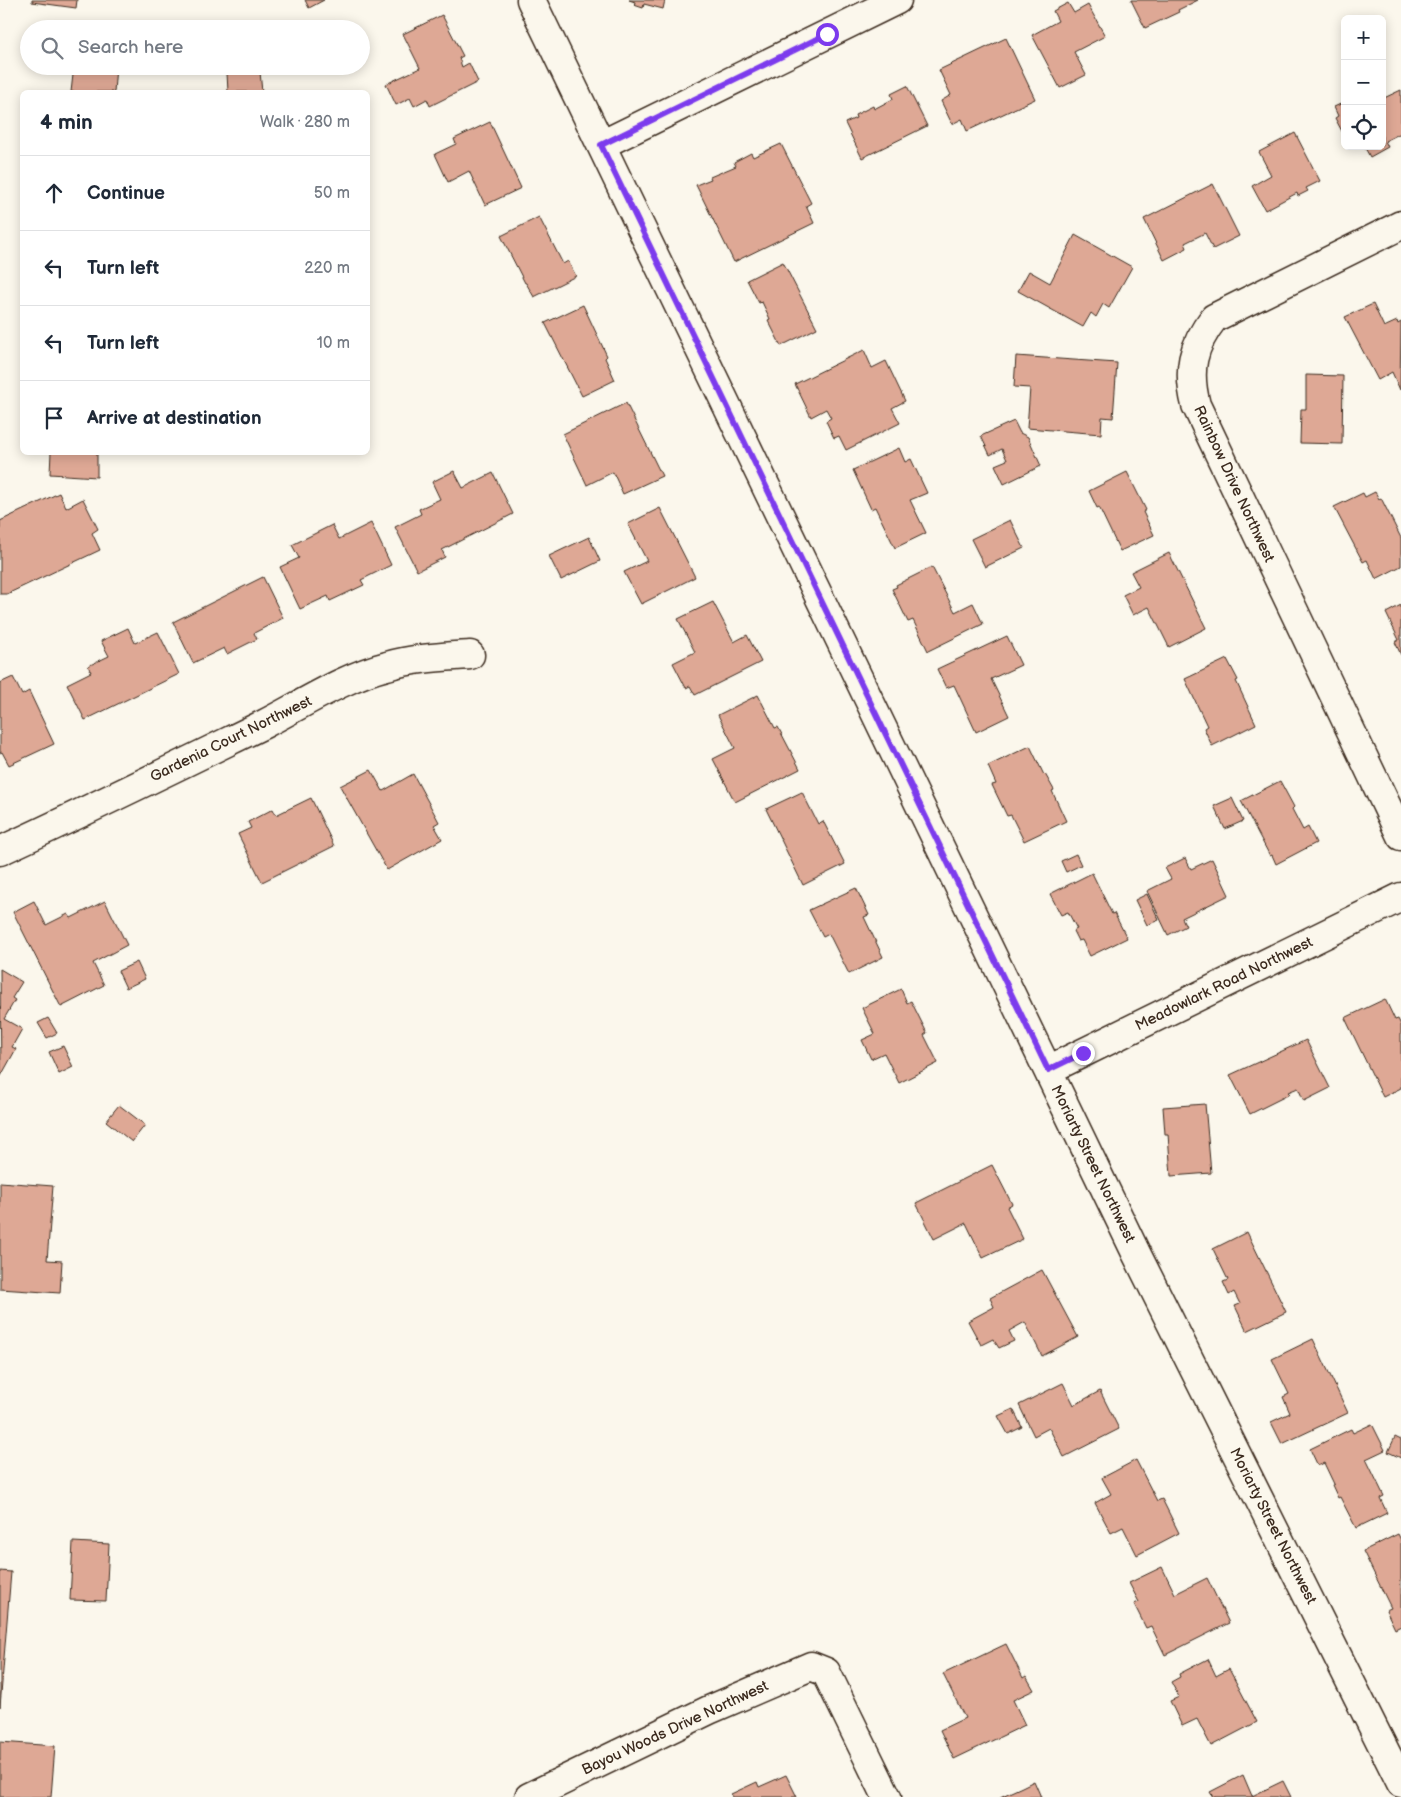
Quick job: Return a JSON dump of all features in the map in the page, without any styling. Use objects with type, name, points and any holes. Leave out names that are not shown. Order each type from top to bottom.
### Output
[{"type":"street","name":"Moriarty Street Northwest","points":[[531,0],[1142,1264],[1401,1783]]},
{"type":"street","points":[[601,145],[897,0]]},
{"type":"street","name":"Rainbow Drive Northwest","points":[[1401,226],[1214,318],[1203,332],[1192,363],[1192,387],[1196,405],[1401,836]]},
{"type":"street","name":"Gardenia Court Northwest","points":[[0,851],[68,820],[353,677],[414,660],[470,655]]},
{"type":"street","name":"Meadowlark Road Northwest","points":[[1048,1070],[1401,897]]},
{"type":"street","name":"Bayou Woods Drive Northwest","points":[[529,1797],[709,1710],[811,1666],[826,1672],[887,1797]]},
{"type":"building","points":[[32,0],[77,0],[76,8],[32,2]]},
{"type":"building","points":[[305,0],[324,0],[309,8]]},
{"type":"building","points":[[629,0],[665,0],[663,9],[644,4],[643,8],[634,5],[635,2]]},
{"type":"building","points":[[1131,0],[1198,0],[1178,10],[1179,12],[1145,28]]},
{"type":"building","points":[[1068,3],[1074,13],[1088,5],[1105,36],[1074,52],[1086,75],[1060,88],[1032,35],[1058,21],[1053,11]]},
{"type":"building","points":[[442,15],[463,56],[459,58],[462,67],[469,63],[478,82],[430,106],[427,99],[414,106],[410,98],[396,105],[386,84],[420,68],[403,34]]},
{"type":"building","points":[[1006,38],[1035,99],[967,131],[962,119],[952,124],[941,101],[951,95],[939,70]]},
{"type":"building","points":[[73,75],[115,75],[114,90],[71,90]]},
{"type":"building","points":[[227,75],[260,75],[262,90],[228,90]]},
{"type":"building","points":[[907,86],[927,126],[862,158],[845,123],[856,118],[855,115],[873,106],[874,109],[893,99],[891,94]]},
{"type":"building","points":[[1401,90],[1401,133],[1386,140],[1386,105],[1386,97]]},
{"type":"building","points":[[1341,104],[1341,129],[1335,118],[1338,116],[1334,107]]},
{"type":"building","points":[[490,122],[521,188],[485,205],[469,171],[448,182],[435,154],[456,144],[454,139]]},
{"type":"building","points":[[1295,133],[1320,181],[1306,188],[1308,191],[1298,196],[1297,193],[1265,210],[1252,186],[1271,175],[1259,152]]},
{"type":"building","points":[[781,144],[811,203],[806,206],[814,223],[734,262],[696,185],[736,166],[734,162],[751,153],[753,157]]},
{"type":"building","points":[[1366,150],[1383,150],[1370,157]]},
{"type":"building","points":[[1213,184],[1239,236],[1213,249],[1205,233],[1185,243],[1187,248],[1164,260],[1144,219]]},
{"type":"building","points":[[539,217],[563,264],[568,261],[576,276],[534,297],[501,236]]},
{"type":"building","points":[[1075,235],[1132,267],[1109,308],[1103,304],[1096,317],[1091,313],[1083,327],[1018,291],[1029,271],[1050,283]]},
{"type":"building","points":[[783,262],[817,328],[781,346],[768,320],[770,319],[762,302],[759,303],[747,280]]},
{"type":"building","points":[[1373,304],[1384,327],[1397,321],[1398,324],[1401,322],[1400,390],[1392,372],[1378,380],[1345,317]]},
{"type":"building","points":[[583,305],[607,356],[605,358],[615,380],[582,396],[545,323]]},
{"type":"building","points":[[864,350],[872,368],[886,361],[905,401],[892,408],[900,423],[846,450],[839,436],[834,438],[826,421],[831,418],[826,409],[811,417],[795,384]]},
{"type":"building","points":[[1016,356],[1117,363],[1113,418],[1102,417],[1101,434],[1027,428],[1030,388],[1014,387]]},
{"type":"building","points":[[1306,375],[1343,376],[1342,444],[1300,443],[1301,409],[1306,409]]},
{"type":"building","points":[[626,403],[662,476],[623,494],[613,472],[587,485],[563,434]]},
{"type":"building","points":[[1014,421],[1020,433],[1028,437],[1041,466],[1004,484],[995,465],[1007,460],[1002,449],[990,455],[981,436]]},
{"type":"building","points":[[899,448],[905,462],[911,459],[927,493],[910,500],[926,533],[895,548],[875,507],[871,509],[853,470]]},
{"type":"building","points":[[51,455],[97,455],[97,477],[50,474]]},
{"type":"building","points":[[454,471],[463,488],[493,473],[513,514],[442,550],[445,557],[417,571],[395,527],[421,514],[419,509],[440,499],[432,482]]},
{"type":"building","points":[[1127,472],[1146,510],[1143,512],[1154,535],[1120,551],[1099,507],[1097,508],[1089,491]]},
{"type":"building","points":[[1375,492],[1379,499],[1381,498],[1401,538],[1401,566],[1376,579],[1367,560],[1363,562],[1334,507],[1363,493],[1365,497]]},
{"type":"building","points":[[59,493],[66,508],[83,499],[98,529],[92,533],[100,550],[7,594],[0,594],[0,521]]},
{"type":"building","points":[[660,508],[695,577],[641,604],[624,572],[647,561],[628,524]]},
{"type":"building","points":[[1010,520],[1024,548],[985,567],[971,539]]},
{"type":"building","points":[[371,523],[391,565],[361,580],[364,585],[330,601],[328,596],[300,609],[280,567],[299,558],[292,545],[332,525],[339,539]]},
{"type":"building","points":[[589,537],[600,561],[561,580],[549,556]]},
{"type":"building","points":[[1169,553],[1206,628],[1169,647],[1149,607],[1133,615],[1123,595],[1139,587],[1131,572]]},
{"type":"building","points":[[932,567],[955,612],[973,603],[983,624],[928,651],[913,620],[908,622],[892,589],[897,587],[896,585]]},
{"type":"building","points":[[263,577],[283,618],[254,633],[257,639],[227,654],[224,648],[193,663],[173,622]]},
{"type":"building","points":[[713,602],[734,642],[747,635],[761,662],[695,695],[690,686],[686,688],[673,663],[695,652],[678,619]]},
{"type":"building","points":[[1401,605],[1401,655],[1395,642],[1399,640],[1386,613]]},
{"type":"building","points":[[128,628],[135,643],[158,632],[179,674],[85,720],[67,684],[91,672],[88,666],[109,656],[101,641]]},
{"type":"building","points":[[1007,636],[1021,665],[991,679],[1009,716],[976,732],[954,685],[946,688],[937,669]]},
{"type":"building","points":[[1227,659],[1256,724],[1212,746],[1204,728],[1207,726],[1185,679]]},
{"type":"building","points":[[13,677],[22,695],[29,691],[54,744],[9,765],[2,752],[0,753],[0,683]]},
{"type":"building","points":[[758,695],[775,728],[778,727],[800,769],[735,802],[713,759],[735,748],[718,715]]},
{"type":"building","points":[[1030,746],[1044,775],[1054,790],[1052,791],[1066,821],[1024,841],[1011,815],[1007,816],[992,785],[996,784],[988,766]]},
{"type":"building","points":[[371,770],[383,791],[413,774],[439,822],[434,825],[442,839],[387,870],[340,786]]},
{"type":"building","points":[[1280,781],[1294,807],[1292,809],[1303,830],[1308,827],[1316,843],[1276,864],[1241,801]]},
{"type":"building","points":[[802,792],[818,824],[823,821],[845,864],[803,885],[766,809]]},
{"type":"building","points":[[311,798],[334,846],[262,882],[238,834],[251,828],[248,822],[273,809],[276,815]]},
{"type":"building","points":[[1232,798],[1243,821],[1225,829],[1214,806]]},
{"type":"building","points":[[1076,854],[1081,865],[1066,872],[1061,861]]},
{"type":"building","points":[[1185,858],[1191,869],[1212,859],[1229,895],[1182,918],[1186,926],[1168,935],[1147,891],[1171,879],[1165,868]]},
{"type":"building","points":[[1092,873],[1112,914],[1114,913],[1127,938],[1090,956],[1082,940],[1078,941],[1073,931],[1077,929],[1068,912],[1061,915],[1050,894]]},
{"type":"building","points":[[856,888],[869,915],[864,917],[883,957],[849,974],[829,934],[823,937],[809,910]]},
{"type":"building","points":[[1147,894],[1159,920],[1147,925],[1135,900]]},
{"type":"building","points":[[34,901],[46,925],[68,914],[71,918],[105,901],[127,945],[93,963],[104,985],[61,1007],[13,912]]},
{"type":"building","points":[[137,962],[145,979],[126,988],[118,971]]},
{"type":"building","points":[[0,969],[22,982],[12,998],[15,1000],[4,1019],[22,1029],[12,1047],[16,1049],[1,1076]]},
{"type":"building","points":[[901,989],[907,1003],[911,1001],[927,1033],[924,1035],[938,1063],[899,1083],[884,1053],[871,1059],[862,1040],[875,1034],[862,1008]]},
{"type":"building","points":[[1385,999],[1395,1020],[1398,1019],[1401,1025],[1401,1088],[1383,1097],[1345,1018]]},
{"type":"building","points":[[48,1018],[57,1033],[47,1038],[38,1023]]},
{"type":"building","points":[[1306,1040],[1330,1088],[1304,1101],[1298,1088],[1250,1114],[1230,1075]]},
{"type":"building","points":[[63,1046],[73,1067],[59,1074],[49,1052]]},
{"type":"building","points":[[1205,1104],[1211,1173],[1171,1176],[1168,1134],[1165,1134],[1163,1107]]},
{"type":"building","points":[[119,1105],[145,1125],[132,1142],[106,1121]]},
{"type":"building","points":[[992,1165],[1012,1204],[1007,1207],[1023,1239],[983,1258],[966,1223],[934,1239],[916,1203]]},
{"type":"building","points":[[0,1182],[53,1186],[47,1260],[62,1261],[60,1293],[0,1289]]},
{"type":"building","points":[[1247,1232],[1286,1312],[1247,1331],[1235,1306],[1240,1304],[1234,1292],[1229,1295],[1223,1282],[1228,1280],[1213,1249]]},
{"type":"building","points":[[1042,1270],[1078,1337],[1042,1356],[1025,1322],[1009,1331],[1014,1341],[999,1348],[993,1339],[981,1345],[968,1321],[994,1307],[990,1298]]},
{"type":"building","points":[[1313,1339],[1348,1413],[1282,1444],[1271,1422],[1290,1413],[1283,1397],[1289,1394],[1272,1359]]},
{"type":"building","points":[[1063,1383],[1074,1405],[1100,1391],[1119,1429],[1064,1457],[1049,1428],[1034,1436],[1019,1405]]},
{"type":"building","points":[[1013,1409],[1022,1427],[1008,1434],[998,1416]]},
{"type":"building","points":[[1372,1424],[1385,1450],[1366,1459],[1384,1496],[1380,1498],[1387,1513],[1356,1528],[1340,1497],[1338,1498],[1324,1463],[1318,1466],[1310,1449],[1351,1429],[1353,1433]]},
{"type":"building","points":[[1395,1437],[1401,1440],[1401,1458],[1388,1452]]},
{"type":"building","points":[[1136,1460],[1157,1501],[1162,1499],[1179,1533],[1137,1555],[1123,1527],[1111,1533],[1095,1503],[1111,1494],[1102,1478]]},
{"type":"building","points":[[1398,1534],[1401,1540],[1401,1626],[1395,1629],[1386,1610],[1391,1608],[1363,1551]]},
{"type":"building","points":[[73,1542],[109,1544],[106,1601],[70,1600]]},
{"type":"building","points":[[1162,1567],[1175,1594],[1207,1578],[1229,1623],[1165,1655],[1151,1626],[1146,1628],[1134,1604],[1139,1602],[1129,1583]]},
{"type":"building","points":[[0,1571],[11,1572],[0,1707]]},
{"type":"building","points":[[1006,1644],[1023,1678],[1026,1676],[1034,1690],[1013,1700],[1025,1725],[954,1759],[940,1730],[965,1718],[943,1674]]},
{"type":"building","points":[[1208,1659],[1216,1676],[1229,1669],[1257,1722],[1211,1746],[1197,1719],[1182,1726],[1170,1701],[1179,1697],[1171,1682],[1180,1677],[1179,1674]]},
{"type":"building","points":[[0,1742],[55,1746],[51,1797],[0,1797]]},
{"type":"building","points":[[786,1775],[797,1797],[733,1797],[731,1794],[757,1782],[759,1787]]},
{"type":"building","points":[[1243,1775],[1252,1796],[1283,1781],[1291,1797],[1213,1797],[1210,1792]]},
{"type":"building","points":[[1034,1781],[1041,1797],[1000,1797],[1022,1787]]},
{"type":"route","points":[[827,34],[601,145],[1048,1070],[1083,1053]]}]
